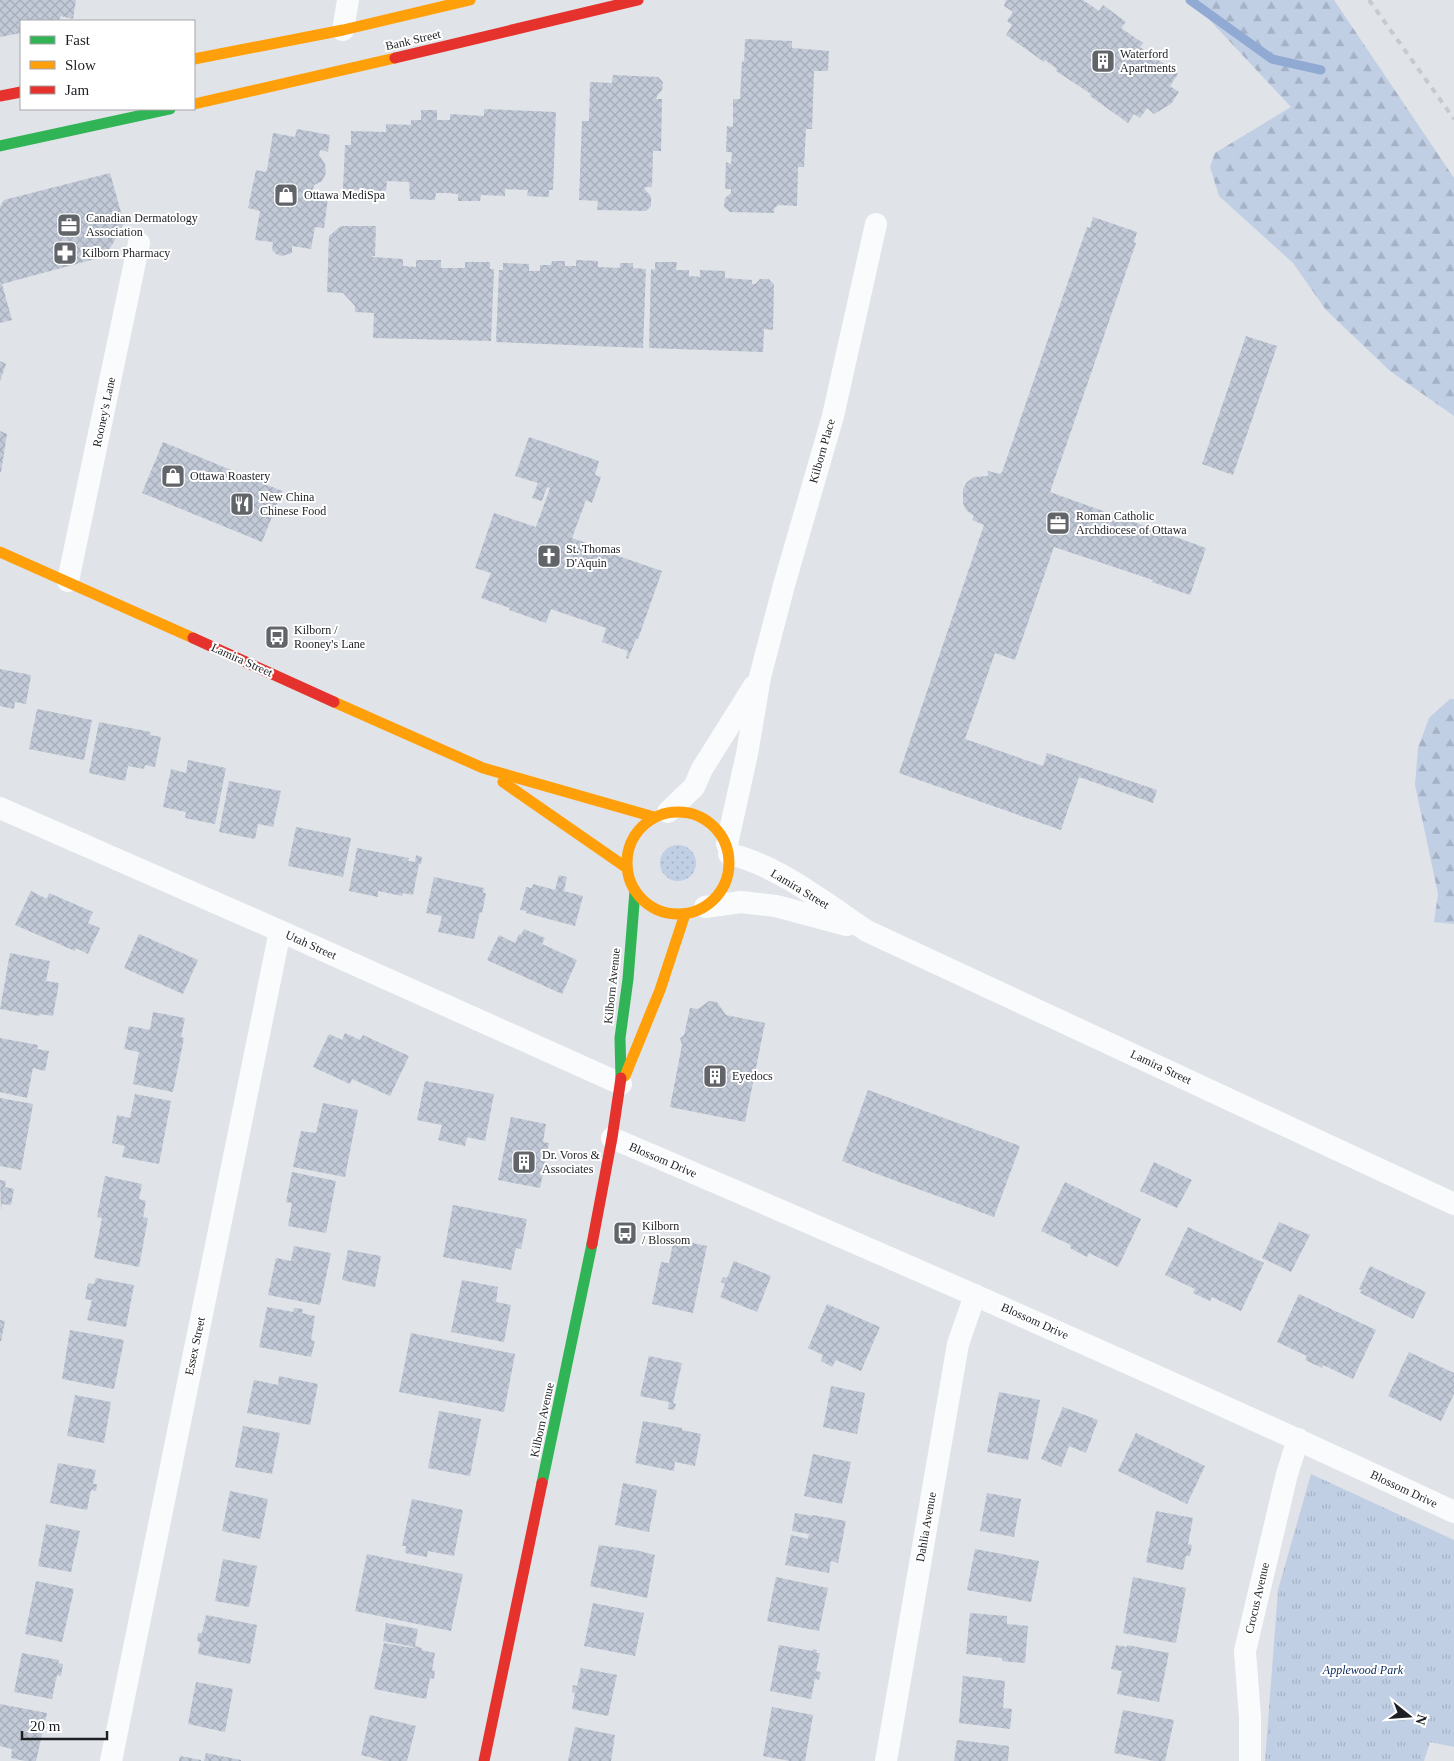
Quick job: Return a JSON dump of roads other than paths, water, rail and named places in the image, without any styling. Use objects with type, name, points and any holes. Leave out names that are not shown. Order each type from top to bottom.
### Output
[{"type":"street","points":[[343,30],[348,0]]},
{"type":"street","name":"Bank Street","points":[[195,59],[343,30],[470,0]]},
{"type":"street","name":"Bank Street","points":[[195,104],[638,0]]},
{"type":"street","points":[[0,96],[20,92]]},
{"type":"street","points":[[0,146],[165,110]]},
{"type":"street","name":"Kilborn Place","points":[[728,848],[748,754],[760,677],[784,585],[833,416],[876,224]]},
{"type":"street","name":"Rooney's Lane","points":[[68,582],[139,243]]},
{"type":"street","name":"Lamira Street","points":[[0,552],[483,768],[661,815]]},
{"type":"street","name":"Kilborn Place","points":[[661,815],[694,787],[702,769],[760,677]]},
{"type":"street","name":"Lamira Street","points":[[483,768],[627,868]]},
{"type":"street","name":"Utah Street","points":[[0,808],[621,1084]]},
{"type":"street","points":[[686,812],[703,817],[717,828],[728,848],[729,874],[720,893],[695,911],[666,913],[648,905],[635,891],[627,868],[628,853],[633,839],[642,826],[661,815],[686,812]]},
{"type":"street","name":"Lamira Street","points":[[728,848],[789,879],[868,931],[1454,1204]]},
{"type":"street","name":"Kilborn Avenue","points":[[484,1761],[576,1324],[612,1138],[621,1084],[620,1038],[628,979],[635,891]]},
{"type":"street","name":"Lamira Street","points":[[695,911],[741,902],[776,906],[868,931]]},
{"type":"street","name":"Kilborn Avenue","points":[[621,1084],[695,911]]},
{"type":"street","name":"Essex Street","points":[[110,1761],[280,931]]},
{"type":"street","name":"Blossom Drive","points":[[612,1138],[975,1295],[1298,1439],[1454,1512]]},
{"type":"street","name":"Dahlia Avenue","points":[[886,1761],[958,1344],[975,1295]]},
{"type":"street","name":"Crocus Avenue","points":[[1250,1761],[1250,1717],[1245,1651],[1287,1474],[1298,1439]]},
{"type":"waterway","points":[[1190,0],[1272,59],[1321,70]]},
{"type":"railway","points":[[1369,0],[1454,119]]},
{"type":"place","name":"Waterford Apartments","points":[[1103,61]]},
{"type":"place","name":"Ottawa MediSpa","points":[[286,195]]},
{"type":"place","name":"Canadian Dermatology Association","points":[[69,225]]},
{"type":"place","name":"Kilborn Pharmacy","points":[[65,253]]},
{"type":"place","name":"Ottawa Roastery","points":[[173,476]]},
{"type":"place","name":"New China Chinese Food","points":[[242,504]]},
{"type":"place","name":"Roman Catholic Archdiocese of Ottawa","points":[[1058,523]]},
{"type":"place","name":"St. Thomas D'Aquin","points":[[549,556]]},
{"type":"place","name":"Kilborn / Rooney's Lane","points":[[277,637]]},
{"type":"place","name":"Eyedocs","points":[[715,1076]]},
{"type":"place","name":"Dr. Voros & Associates","points":[[524,1162]]},
{"type":"place","name":"Kilborn / Blossom","points":[[625,1233]]},
{"type":"park label","name":"Applewood Park","points":[[1363,1670]]}]
